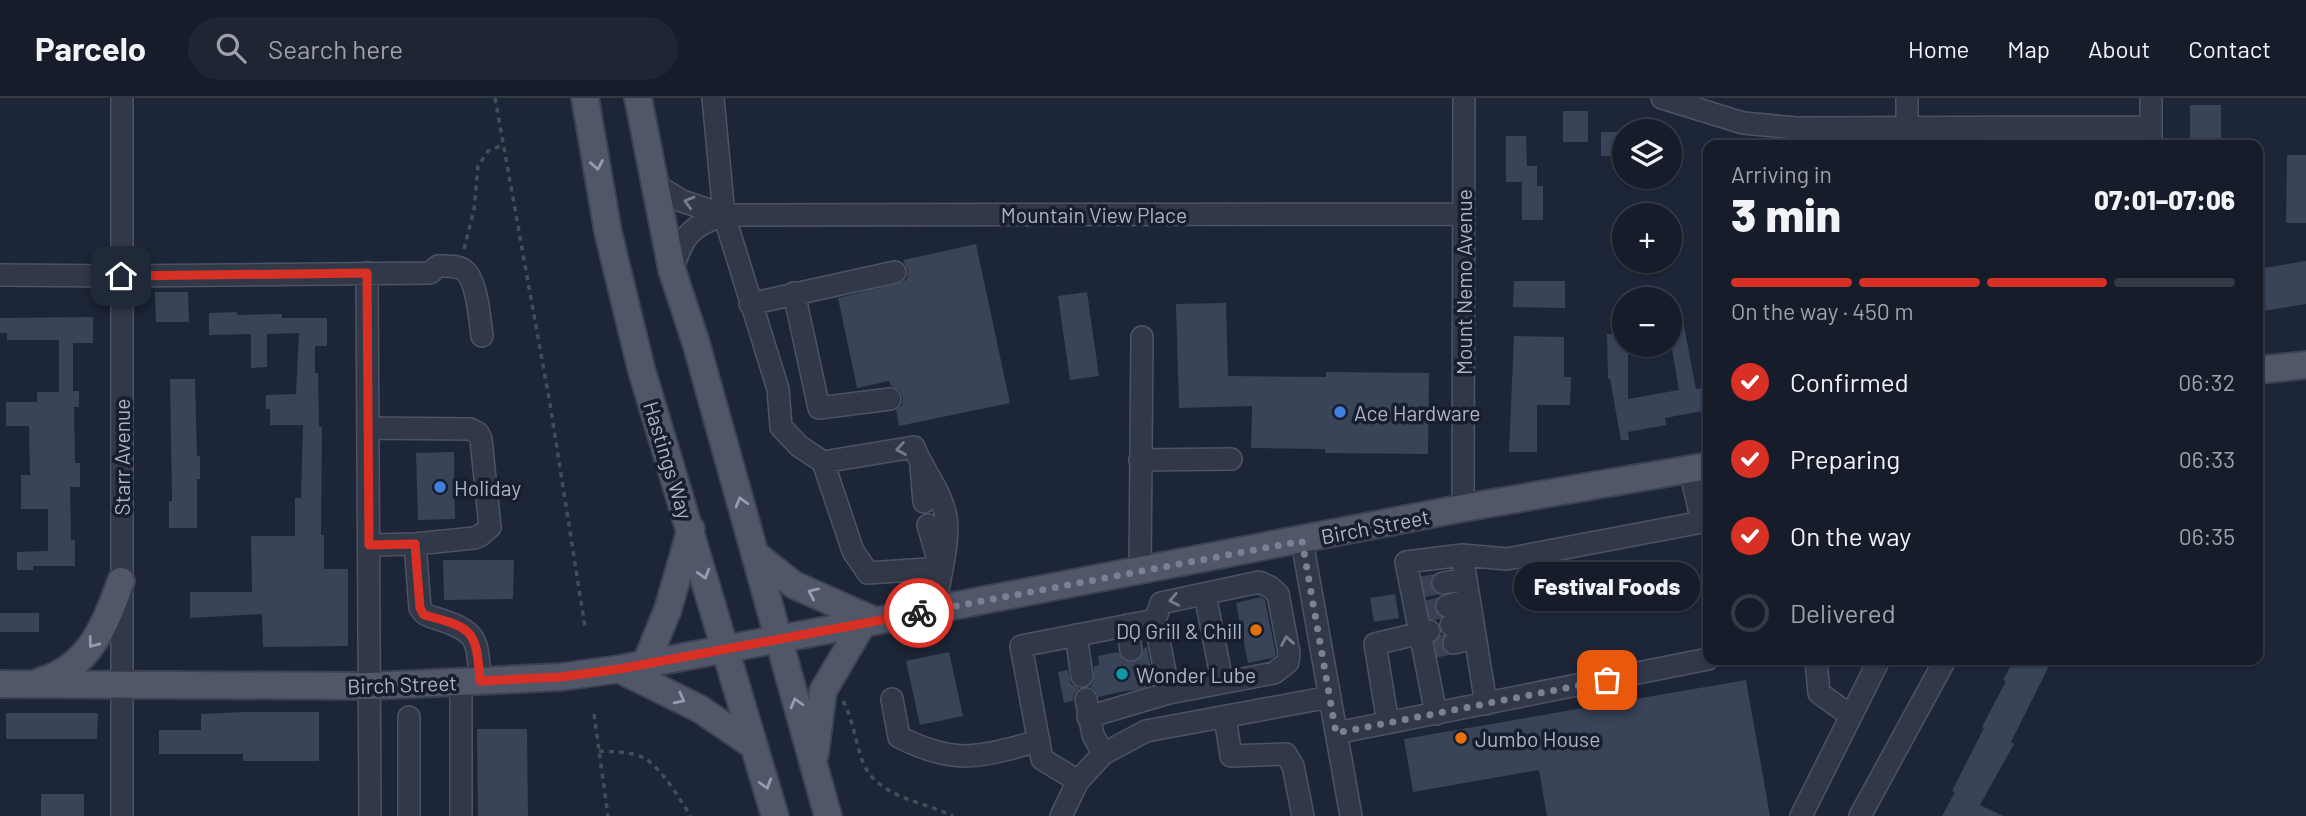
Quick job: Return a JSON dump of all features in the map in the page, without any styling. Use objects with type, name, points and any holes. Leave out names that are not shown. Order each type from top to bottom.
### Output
[{"type":"main road","name":"Hastings Way","points":[[585,98],[608,232],[637,354],[775,816]]},
{"type":"main road","points":[[638,98],[672,270],[696,344],[828,816]]},
{"type":"main road","points":[[2263,369],[2306,365]]},
{"type":"main road","name":"Birch Street","points":[[0,684],[370,686],[561,677],[619,669],[935,610],[1463,508],[1699,468]]},
{"type":"main road","points":[[646,663],[668,609],[691,529]]},
{"type":"main road","points":[[755,555],[794,585],[869,622],[823,691],[814,766]]},
{"type":"main road","points":[[31,684],[65,672],[90,648],[109,615],[121,581]]},
{"type":"main road","points":[[619,669],[700,709],[754,746]]},
{"type":"street","points":[[713,98],[724,215],[778,389],[780,417],[799,446],[823,462],[853,551],[868,573],[940,568]]},
{"type":"street","name":"Mount Nemo Avenue","points":[[1463,508],[1464,98]]},
{"type":"street","points":[[1662,98],[1743,123],[1797,128],[1907,127],[2151,136],[2151,98]]},
{"type":"street","points":[[1907,98],[1907,127]]},
{"type":"street","name":"Starr Avenue","points":[[122,816],[121,276],[127,102]]},
{"type":"street","name":"Mountain View Place","points":[[656,185],[682,201],[724,215],[1463,214]]},
{"type":"street","name":"Mountain View Place","points":[[672,270],[683,239],[695,229],[724,215]]},
{"type":"street","points":[[0,275],[430,273],[438,266],[455,267],[468,273],[473,283],[482,336]]},
{"type":"street","points":[[750,304],[895,272]]},
{"type":"street","points":[[367,273],[370,816]]},
{"type":"street","points":[[794,293],[819,408],[890,399]]},
{"type":"street","points":[[1140,571],[1142,337]]},
{"type":"street","points":[[780,417],[818,400]]},
{"type":"street","points":[[368,428],[470,429],[478,433],[481,439],[490,527],[474,538],[369,545]]},
{"type":"street","points":[[823,462],[914,447],[921,467],[936,489],[946,516],[946,545],[935,610]]},
{"type":"street","points":[[1140,460],[1231,459]]},
{"type":"street","points":[[921,467],[923,502]]},
{"type":"street","points":[[1699,468],[1703,504]]},
{"type":"street","points":[[1436,714],[1416,587],[1406,562],[1462,555],[1507,559],[1703,522]]},
{"type":"street","points":[[928,525],[940,568]]},
{"type":"street","points":[[1302,541],[1351,816]]},
{"type":"street","points":[[415,544],[420,608],[424,615],[469,632],[476,640],[461,816]]},
{"type":"street","points":[[1462,555],[1486,704]]},
{"type":"street","points":[[1103,754],[1093,735],[1087,708],[1138,696],[1169,693],[1274,673],[1288,662],[1289,653],[1278,594],[1259,583],[1161,603],[1155,620],[1169,693]]},
{"type":"street","points":[[1443,583],[1471,609]]},
{"type":"street","points":[[1205,594],[1217,719],[1231,756],[1286,754],[1293,766],[1303,816]]},
{"type":"street","points":[[1471,609],[1451,625],[1471,609]]},
{"type":"street","points":[[1078,781],[1042,760],[1021,646],[1155,620]]},
{"type":"street","points":[[1127,625],[1130,650]]},
{"type":"street","points":[[1388,723],[1375,644],[1424,632]]},
{"type":"street","points":[[1076,635],[1082,676]]},
{"type":"street","points":[[1336,733],[1703,660]]},
{"type":"street","points":[[1816,665],[1819,694],[1851,716]]},
{"type":"street","points":[[1801,816],[1876,665]]},
{"type":"street","points":[[1860,816],[1942,665]]},
{"type":"street","points":[[1138,696],[1146,732]]},
{"type":"street","points":[[1061,816],[1078,781],[1103,754],[1146,732],[1330,697]]},
{"type":"street","points":[[892,699],[899,737],[935,752],[957,757],[982,755],[1039,741]]},
{"type":"street","points":[[409,717],[409,816]]},
{"type":"path","points":[[495,98],[550,404],[585,627]]},
{"type":"path","points":[[455,267],[466,246],[474,210],[478,166],[488,151],[503,144]]},
{"type":"path","points":[[835,695],[843,701],[848,710],[862,761],[877,782],[905,798],[953,816]]},
{"type":"path","points":[[594,714],[608,816]]},
{"type":"path","points":[[599,751],[644,759],[665,779],[691,816]]},
{"type":"building","points":[[2190,105],[2221,105],[2221,140],[2190,140]]},
{"type":"building","points":[[1563,111],[1588,111],[1588,142],[1563,142]]},
{"type":"building","points":[[1601,132],[1612,132],[1612,156],[1601,156]]},
{"type":"building","points":[[1506,136],[1526,136],[1527,166],[1537,166],[1537,186],[1543,186],[1543,220],[1522,220],[1522,182],[1506,182]]},
{"type":"building","points":[[2287,155],[2306,155],[2306,223],[2286,223]]},
{"type":"building","points":[[976,244],[1010,403],[899,426],[896,410],[902,405],[903,397],[889,381],[857,388],[838,298],[903,282],[907,279],[908,270],[903,260]]},
{"type":"building","points":[[2306,261],[2306,304],[2263,311],[2263,268]]},
{"type":"building","points":[[1514,281],[1565,281],[1565,308],[1513,307]]},
{"type":"building","points":[[155,292],[188,292],[189,322],[156,322]]},
{"type":"building","points":[[1087,292],[1099,376],[1070,380],[1058,296]]},
{"type":"building","name":"Ace Hardware","points":[[1226,303],[1228,376],[1326,377],[1326,372],[1429,373],[1428,454],[1325,453],[1325,449],[1251,448],[1252,406],[1179,408],[1176,304]]},
{"type":"building","points":[[237,312],[237,315],[282,314],[282,318],[327,318],[327,346],[315,346],[319,427],[322,427],[321,535],[324,535],[324,569],[348,569],[348,646],[263,647],[262,614],[190,618],[190,592],[252,592],[251,536],[295,536],[295,498],[301,498],[303,425],[270,425],[270,409],[266,409],[266,395],[296,394],[299,333],[267,334],[267,367],[251,368],[251,334],[209,335],[209,313]]},
{"type":"building","points":[[93,317],[93,343],[73,343],[73,391],[79,391],[79,407],[74,407],[75,463],[80,463],[80,487],[70,487],[71,540],[75,540],[75,566],[33,566],[33,570],[17,570],[17,552],[48,551],[48,509],[21,509],[21,475],[30,475],[29,426],[6,426],[6,402],[37,402],[37,392],[59,392],[59,340],[7,340],[7,333],[0,333],[0,318]]},
{"type":"building","points":[[1683,321],[1696,389],[1703,388],[1703,411],[1665,418],[1666,425],[1628,432],[1629,440],[1621,440],[1608,379],[1607,334],[1612,334],[1612,357],[1628,357],[1628,399],[1679,390],[1673,357],[1682,357]]},
{"type":"building","points":[[1514,336],[1564,337],[1564,377],[1571,377],[1570,405],[1537,405],[1537,452],[1509,452]]},
{"type":"building","points":[[170,379],[195,379],[197,456],[200,456],[197,528],[169,528],[169,501],[172,501]]},
{"type":"building","points":[[454,452],[455,519],[418,520],[416,453]]},
{"type":"building","points":[[443,560],[514,560],[513,599],[444,600]]},
{"type":"building","points":[[1395,594],[1399,618],[1374,622],[1370,598]]},
{"type":"building","name":"DQ Grill & Chill","points":[[1261,597],[1265,600],[1276,655],[1248,663],[1236,603]]},
{"type":"building","points":[[0,613],[39,613],[39,632],[0,632]]},
{"type":"building","name":"Wonder Lube","points":[[1147,647],[1154,684],[1099,697],[1090,687],[1094,680],[1094,666],[1099,665],[1098,656],[1118,652],[1126,662],[1134,663],[1140,660],[1144,648]]},
{"type":"building","points":[[949,652],[963,716],[920,725],[906,661]]},
{"type":"building","points":[[2011,665],[2050,665],[2011,742],[2014,744],[1980,805],[2003,816],[1942,816],[2006,681],[2003,680]]},
{"type":"building","points":[[1068,670],[1071,684],[1079,688],[1073,701],[1064,703],[1058,672]]},
{"type":"building","points":[[1746,680],[1770,816],[1547,816],[1539,770],[1413,792],[1404,739]]},
{"type":"building","points":[[319,712],[319,761],[243,761],[243,754],[159,754],[159,730],[201,730],[201,714]]},
{"type":"building","points":[[6,713],[98,713],[97,739],[6,739]]},
{"type":"building","points":[[477,729],[527,729],[528,816],[478,816]]},
{"type":"building","points":[[41,794],[84,794],[84,816],[41,816]]},
{"type":"tunnel","points":[[1421,587],[1443,583]]},
{"type":"tunnel","points":[[1425,612],[1447,606]]},
{"type":"tunnel","points":[[1432,648],[1454,643]]},
{"type":"tunnel","points":[[1131,650],[1136,690]]},
{"type":"way so far","points":[[919,613],[1302,541],[1336,733],[1607,680]]},
{"type":"place","name":"Ace Hardware","points":[[1340,412]]},
{"type":"place","name":"Holiday","points":[[440,487]]},
{"type":"place","name":"DQ Grill & Chill","points":[[1256,630]]},
{"type":"place","name":"Wonder Lube","points":[[1122,674]]},
{"type":"place","name":"Festival Foods","points":[[1607,680]]},
{"type":"place","name":"Jumbo House","points":[[1461,738]]},
{"type":"route","points":[[121,276],[367,273],[369,545],[415,544],[420,608],[424,615],[469,632],[476,640],[480,681],[520,681],[619,669],[919,613]]}]
